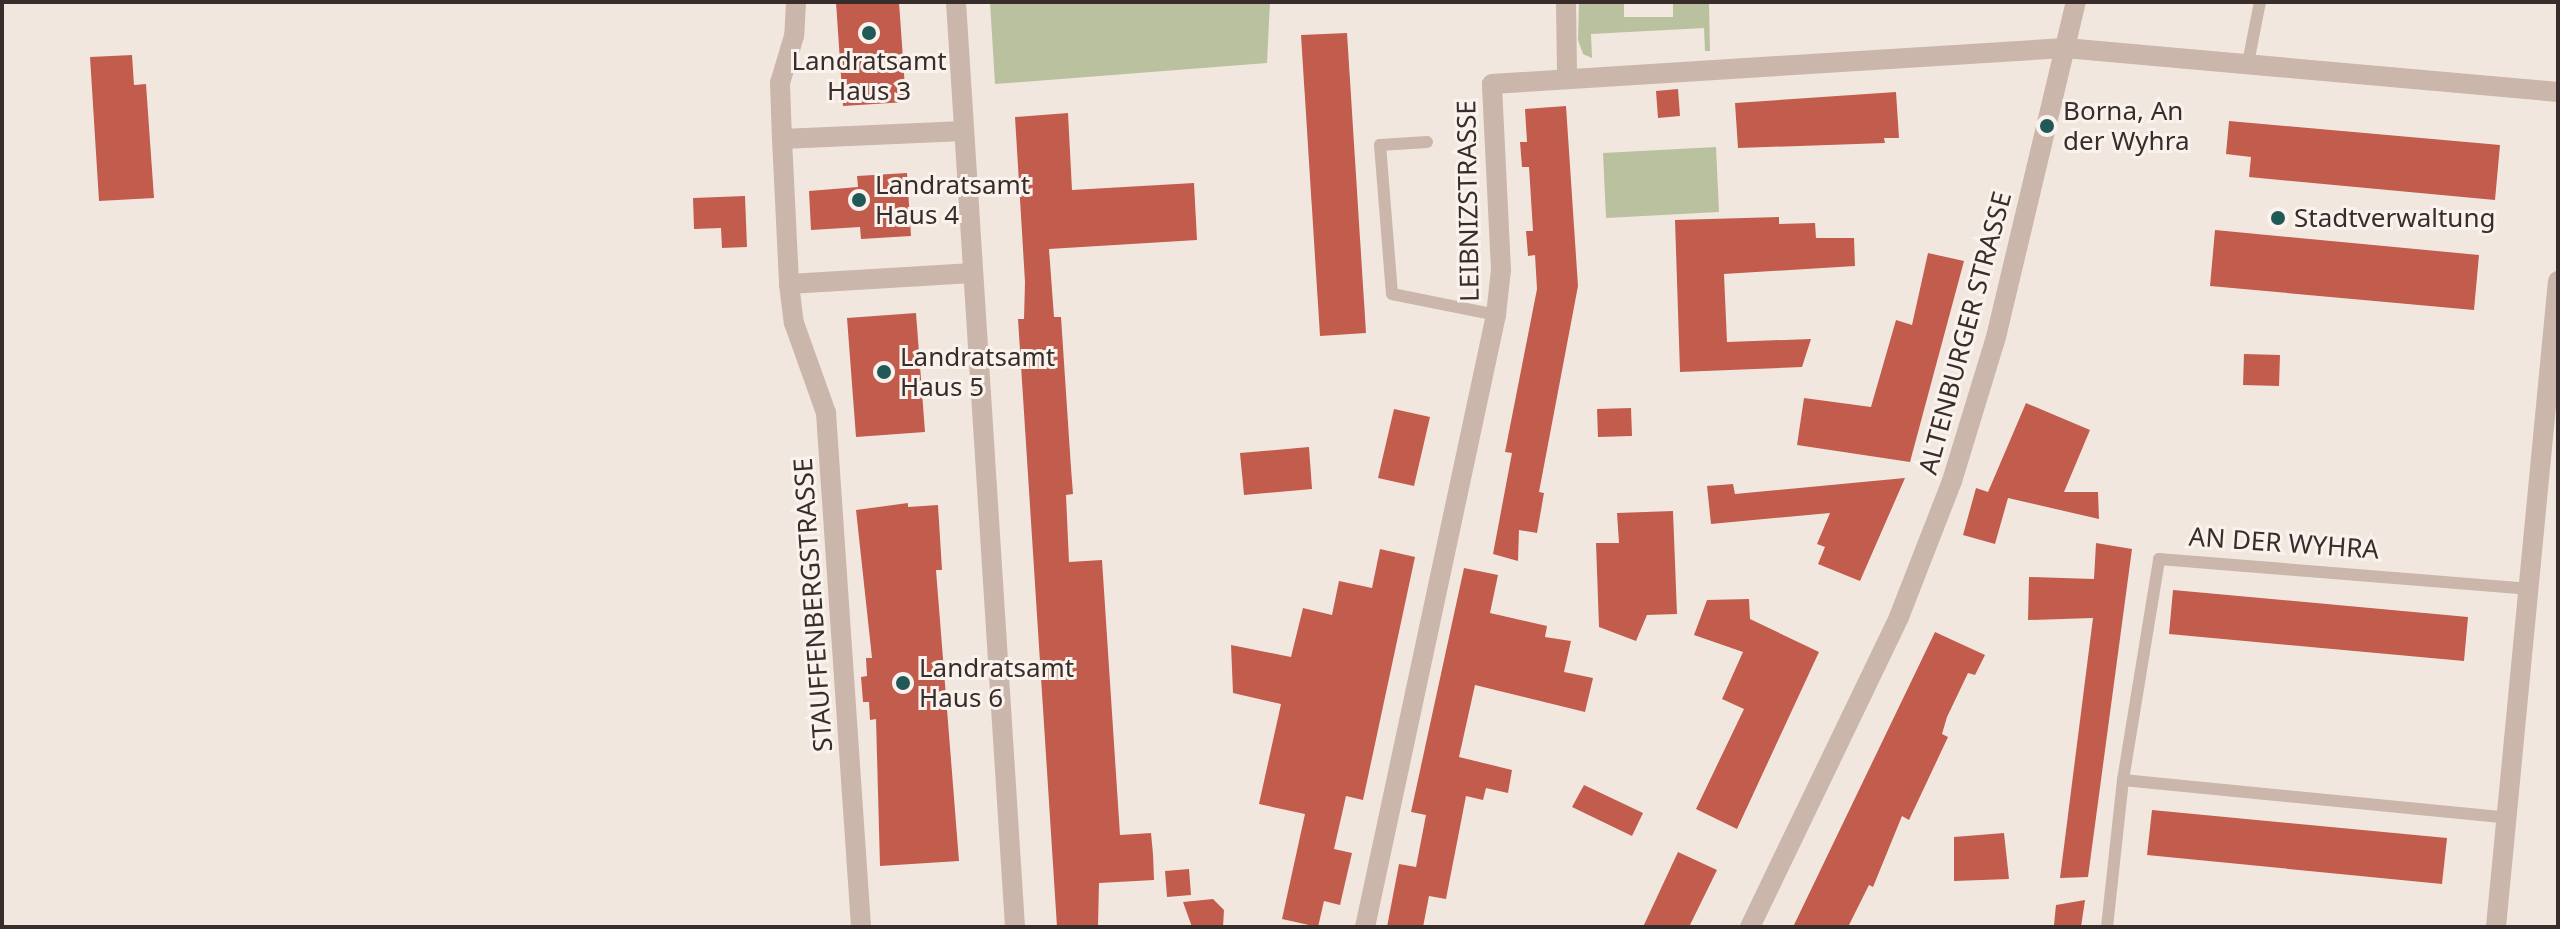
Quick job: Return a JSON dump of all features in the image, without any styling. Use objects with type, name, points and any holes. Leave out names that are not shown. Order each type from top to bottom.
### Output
[{"type":"street","name":"STAUFFENBERGSTRASSE","points":[[796,2],[794,36],[780,83],[789,284],[794,323],[826,413],[861,927]]},
{"type":"street","points":[[956,2],[1015,927]]},
{"type":"street","points":[[1566,2],[1567,77]]},
{"type":"street","name":"ALTENBURGER STRASSE","points":[[1750,927],[1899,617],[1948,493],[1996,337],[2076,2]]},
{"type":"street","points":[[2065,48],[2558,92]]},
{"type":"street","name":"LEIBNIZSTRASSE","points":[[1365,927],[1496,315],[1501,270],[1492,84],[2065,48]]},
{"type":"street","points":[[782,139],[964,131]]},
{"type":"street","points":[[789,284],[973,273]]},
{"type":"street","points":[[2496,927],[2531,589],[2558,281]]},
{"type":"lane","points":[[2248,63],[2260,2]]},
{"type":"lane","points":[[1427,142],[1380,145],[1392,294],[1496,315]]},
{"type":"lane","name":"AN DER WYHRA","points":[[2107,927],[2123,780],[2159,559],[2531,589]]},
{"type":"lane","points":[[2123,780],[2508,818]]},
{"type":"green space","points":[[990,2],[1270,2],[1267,63],[995,84]]},
{"type":"green space","points":[[1579,2],[1624,2],[1624,17],[1673,17],[1673,2],[1709,2],[1710,51],[1705,51],[1704,28],[1591,34],[1592,58],[1583,54],[1578,40]]},
{"type":"green space","points":[[1716,147],[1719,212],[1606,218],[1603,153]]},
{"type":"building","name":"Landratsamt Haus 3","points":[[836,2],[899,2],[906,102],[843,106]]},
{"type":"building","points":[[1347,33],[1366,333],[1320,336],[1301,35]]},
{"type":"building","points":[[132,55],[134,85],[146,84],[154,198],[99,201],[90,57]]},
{"type":"building","points":[[1678,89],[1680,116],[1658,118],[1656,91]]},
{"type":"building","points":[[1896,92],[1899,138],[1884,138],[1885,143],[1738,148],[1735,103]]},
{"type":"building","points":[[1566,106],[1578,286],[1539,492],[1544,493],[1537,533],[1519,530],[1518,561],[1493,554],[1512,453],[1505,452],[1537,289],[1535,255],[1528,256],[1526,231],[1533,231],[1529,167],[1522,167],[1520,142],[1527,142],[1525,109]]},
{"type":"building","points":[[1068,113],[1072,190],[1194,183],[1197,240],[1049,249],[1054,317],[1061,317],[1073,494],[1066,495],[1069,562],[1102,560],[1120,835],[1151,833],[1153,854],[1154,880],[1099,883],[1098,927],[1057,927],[1018,319],[1024,319],[1025,282],[1015,117]]},
{"type":"building","points":[[2229,121],[2500,145],[2495,200],[2249,177],[2251,157],[2226,154]]},
{"type":"building","name":"Landratsamt Haus 4","points":[[907,173],[911,236],[861,239],[860,227],[811,230],[809,191],[858,187],[857,176]]},
{"type":"building","points":[[745,196],[747,247],[722,248],[721,228],[694,229],[693,198]]},
{"type":"building","points":[[1779,217],[1779,224],[1815,223],[1816,238],[1854,238],[1855,266],[1724,274],[1727,342],[1811,339],[1802,367],[1680,372],[1675,220]]},
{"type":"building","points":[[2215,230],[2479,255],[2474,310],[2210,286]]},
{"type":"building","points":[[1928,253],[1964,261],[1910,462],[1797,445],[1804,398],[1871,407],[1896,320],[1912,325]]},
{"type":"building","name":"Landratsamt Haus 5","points":[[916,313],[925,432],[856,437],[847,318]]},
{"type":"building","points":[[2244,354],[2280,355],[2279,386],[2243,385]]},
{"type":"building","points":[[2026,403],[2090,430],[2064,492],[2098,492],[2099,519],[2008,498],[1995,544],[1963,535],[1976,488],[1988,492]]},
{"type":"building","points":[[1631,408],[1632,436],[1598,437],[1597,409]]},
{"type":"building","points":[[1394,409],[1430,417],[1414,486],[1378,478]]},
{"type":"building","points":[[1309,447],[1312,489],[1244,495],[1240,453]]},
{"type":"building","points":[[1905,478],[1860,581],[1818,564],[1825,547],[1817,544],[1830,513],[1711,524],[1707,486],[1733,484],[1735,494]]},
{"type":"building","name":"Landratsamt Haus 6","points":[[908,503],[908,507],[938,505],[942,570],[936,570],[959,861],[880,866],[876,719],[870,720],[869,702],[863,702],[861,677],[867,676],[866,658],[872,658],[856,510]]},
{"type":"building","points":[[1673,511],[1677,614],[1647,615],[1636,641],[1599,627],[1596,543],[1619,543],[1617,513]]},
{"type":"building","points":[[2096,543],[2132,549],[2088,877],[2060,878],[2093,618],[2028,620],[2029,577],[2094,579]]},
{"type":"building","points":[[1380,549],[1415,557],[1363,800],[1346,796],[1334,849],[1352,853],[1340,905],[1324,901],[1318,927],[1282,919],[1305,814],[1259,804],[1281,704],[1233,693],[1231,645],[1291,657],[1303,608],[1332,615],[1339,581],[1372,588]]},
{"type":"building","points":[[1464,568],[1498,575],[1490,613],[1547,626],[1545,637],[1571,641],[1564,672],[1593,678],[1585,712],[1475,685],[1459,757],[1512,770],[1508,793],[1486,788],[1483,800],[1466,796],[1446,899],[1429,896],[1423,927],[1387,927],[1399,864],[1416,867],[1426,815],[1411,812]]},
{"type":"building","points":[[2173,590],[2468,617],[2464,661],[2169,634]]},
{"type":"building","points":[[1749,599],[1750,619],[1819,652],[1737,829],[1696,809],[1744,709],[1722,699],[1743,652],[1694,635],[1707,600]]},
{"type":"building","points":[[1935,632],[1985,655],[1975,675],[1968,673],[1947,717],[1942,734],[1948,737],[1909,820],[1902,816],[1873,887],[1869,885],[1848,927],[1793,927]]},
{"type":"building","points":[[1584,785],[1643,813],[1632,836],[1572,807]]},
{"type":"building","points":[[2152,810],[2447,838],[2442,884],[2147,855]]},
{"type":"building","points":[[2004,833],[2009,879],[1954,881],[1954,837]]},
{"type":"building","points":[[1678,852],[1717,870],[1689,927],[1643,927]]},
{"type":"building","points":[[1189,869],[1191,895],[1167,897],[1165,871]]},
{"type":"building","points":[[1213,899],[1224,910],[1223,927],[1192,927],[1183,902]]},
{"type":"building","points":[[2085,900],[2081,927],[2054,925],[2056,905]]},
{"type":"place","name":"Landratsamt Haus 3","points":[[869,33]]},
{"type":"place","name":"Borna, An der Wyhra","points":[[2047,126]]},
{"type":"place","name":"Landratsamt Haus 4","points":[[859,200]]},
{"type":"place","name":"Stadtverwaltung","points":[[2278,218]]},
{"type":"place","name":"Landratsamt Haus 5","points":[[884,372]]},
{"type":"place","name":"Landratsamt Haus 6","points":[[903,683]]}]
